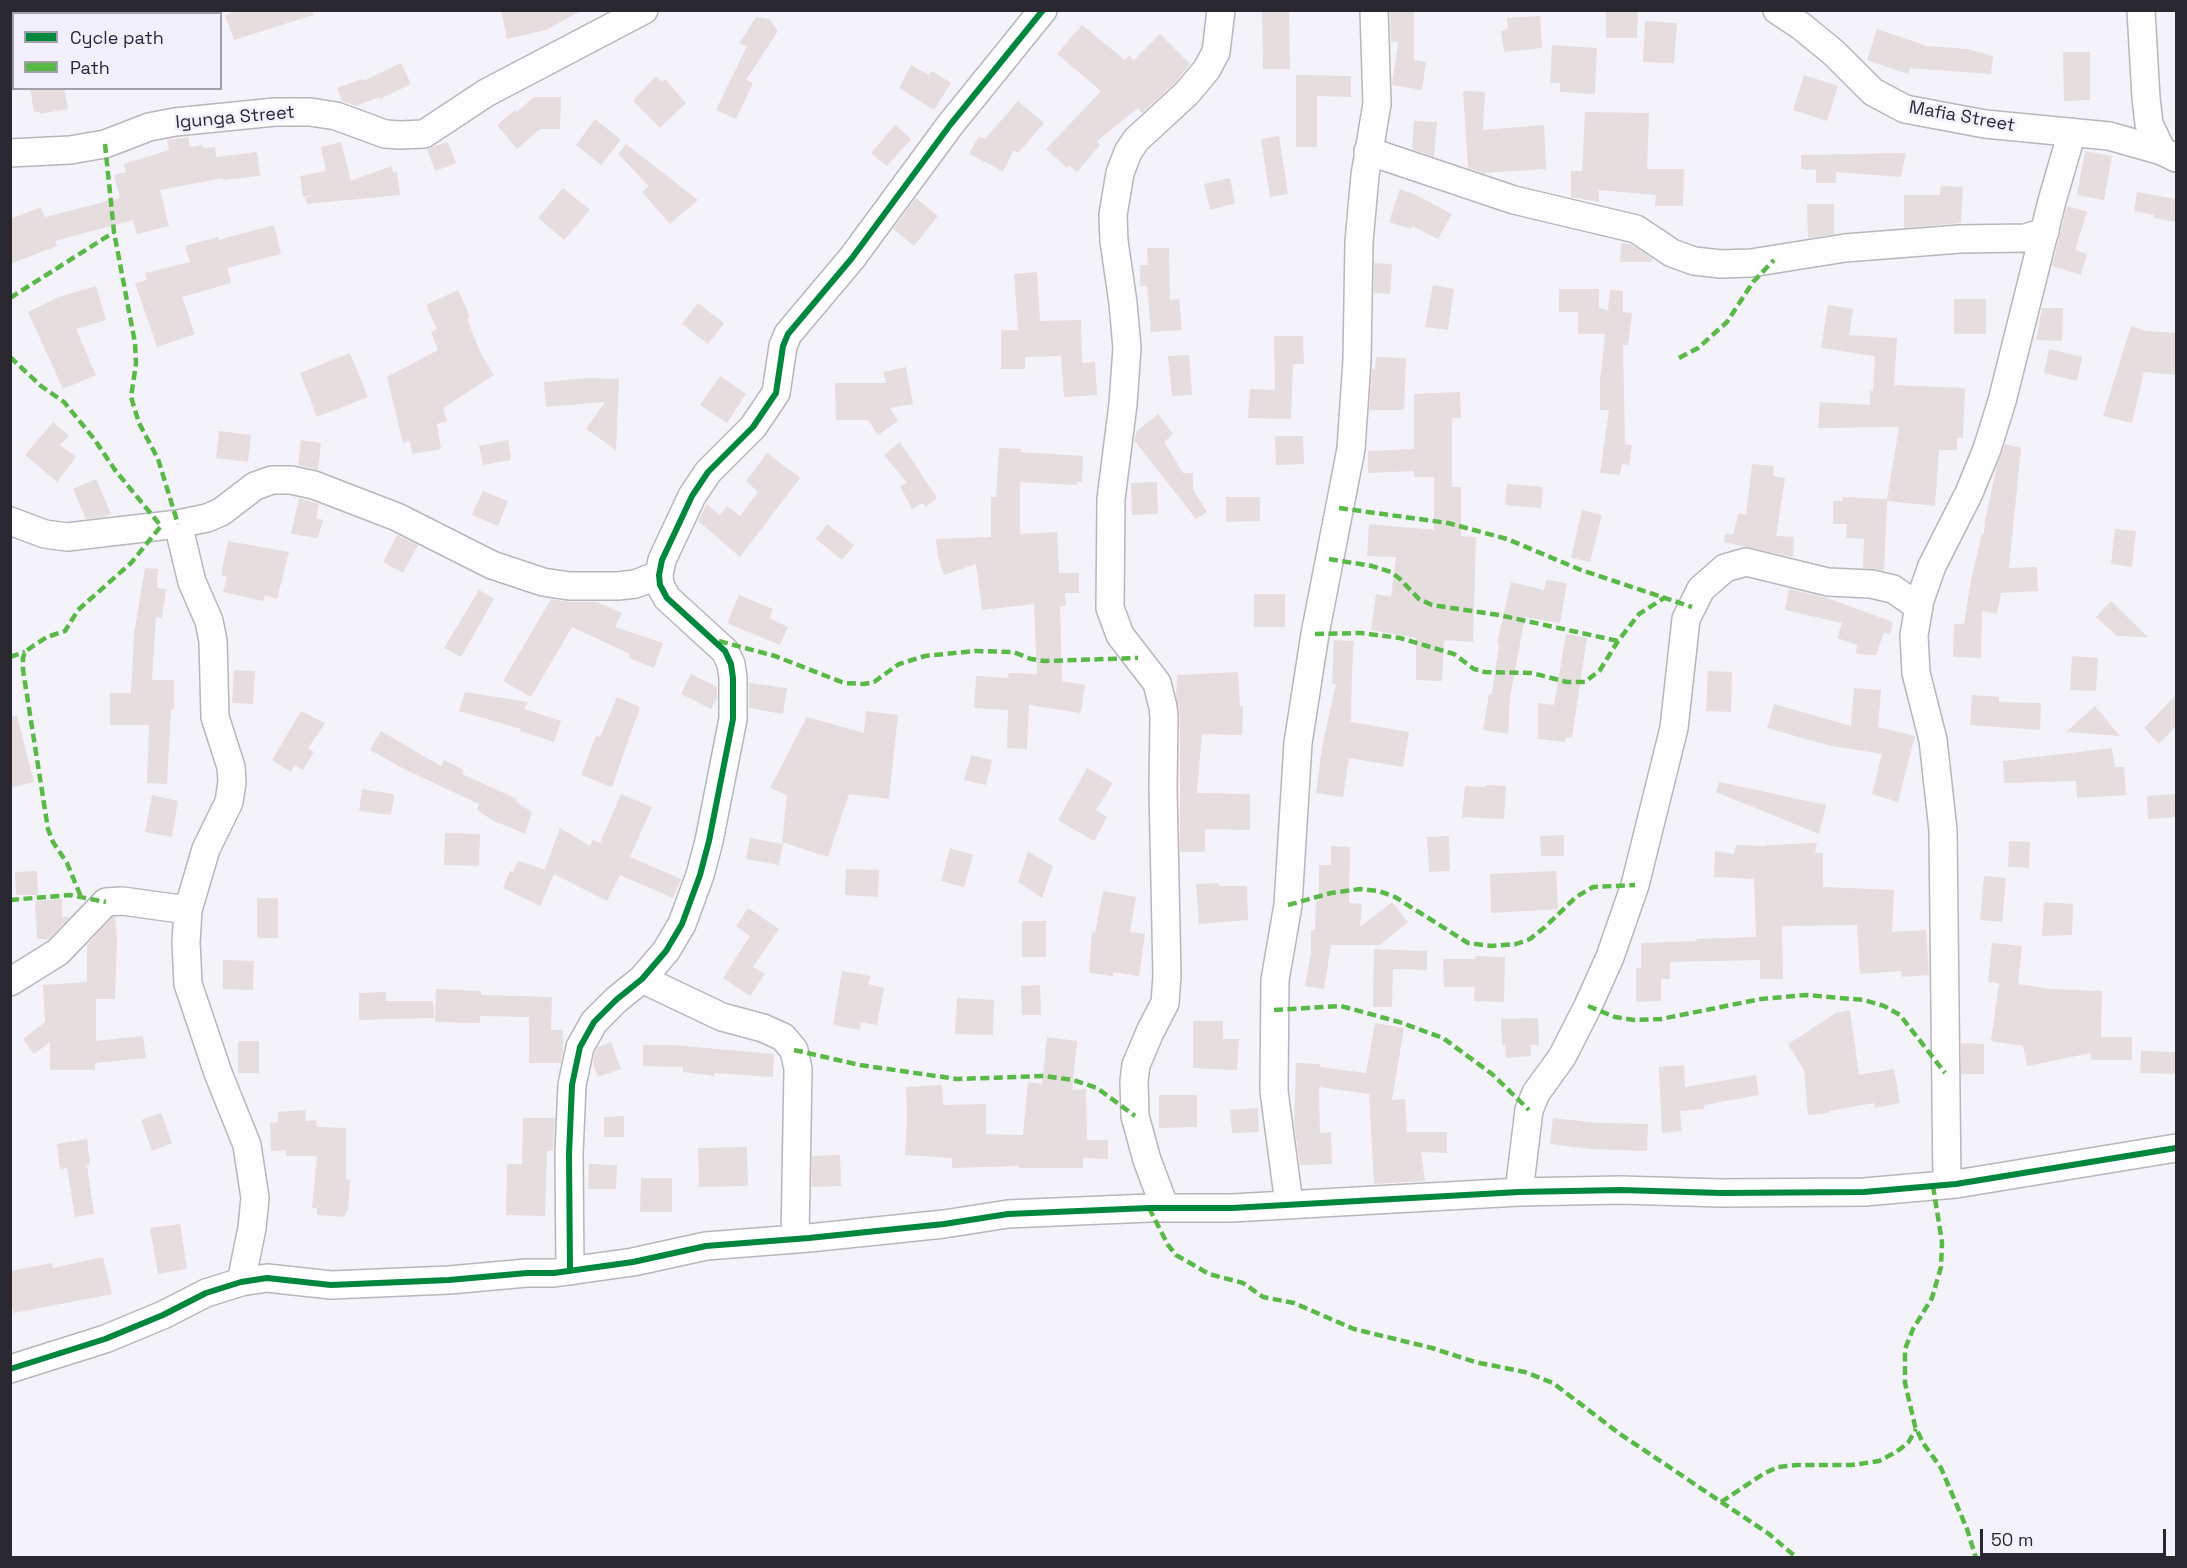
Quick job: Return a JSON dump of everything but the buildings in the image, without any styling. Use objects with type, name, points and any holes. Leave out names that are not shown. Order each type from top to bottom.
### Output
[{"type":"street","name":"Igunga Street","points":[[10,153],[70,150],[105,144],[149,127],[175,122],[234,118],[275,112],[310,112],[336,116],[385,134],[424,134],[494,88],[644,10]]},
{"type":"street","points":[[570,1271],[569,1143],[572,1085],[580,1047],[594,1022],[642,979],[666,951],[681,924],[700,875],[729,749],[734,698],[731,664],[725,651],[667,598],[658,575],[662,560],[692,496],[726,452],[753,427],[776,393],[783,346],[788,334],[852,258],[950,125],[1043,10]]},
{"type":"street","points":[[1165,1208],[1147,1161],[1135,1116],[1134,1081],[1136,1065],[1165,1003],[1167,954],[1163,789],[1164,707],[1156,683],[1120,635],[1110,608],[1111,499],[1123,404],[1126,348],[1113,215],[1120,172],[1128,152],[1136,140],[1187,93],[1207,69],[1216,52],[1221,10]]},
{"type":"street","points":[[1289,1204],[1274,1091],[1275,980],[1288,905],[1298,742],[1315,634],[1351,449],[1357,360],[1359,242],[1368,151],[1377,104],[1374,10]]},
{"type":"street","name":"Mafia Street","points":[[1777,10],[1802,26],[1873,92],[1905,109],[1985,124],[2109,136],[2169,154]]},
{"type":"street","points":[[2141,10],[2145,98],[2149,124],[2169,154]]},
{"type":"street","points":[[1947,1185],[1943,830],[1933,740],[1916,673],[1914,635],[1919,607],[1932,566],[1969,493],[1987,449],[2008,380],[2044,232],[2072,132]]},
{"type":"street","points":[[1368,151],[1514,200],[1636,230],[1672,253],[1694,261],[1721,264],[1751,263],[1845,248],[1960,239],[2025,238],[2044,232]]},
{"type":"street","points":[[10,521],[45,534],[66,537],[178,524],[207,518],[221,512],[255,486],[272,480],[291,480],[314,485],[397,517],[492,565],[543,582],[569,586],[618,586],[635,584],[658,575]]},
{"type":"street","points":[[178,524],[192,582],[208,621],[213,641],[215,717],[231,767],[230,802],[206,849],[188,910],[188,984],[218,1074],[247,1145],[255,1198],[252,1228],[241,1282]]},
{"type":"street","points":[[1520,1192],[1529,1110],[1536,1093],[1562,1057],[1588,1006],[1610,957],[1635,885],[1674,728],[1686,619],[1701,589],[1725,568],[1746,562],[1828,582],[1871,584],[1893,589],[1919,607]]},
{"type":"street","points":[[10,982],[58,952],[106,902],[122,901],[188,910]]},
{"type":"street","points":[[642,979],[722,1017],[763,1028],[783,1037],[794,1050],[798,1069],[795,1239]]},
{"type":"street","points":[[10,1369],[105,1339],[163,1315],[207,1293],[241,1282],[267,1278],[331,1285],[449,1280],[570,1271],[633,1262],[706,1246],[944,1224],[1008,1214],[1232,1208],[1520,1192],[1621,1190],[1721,1193],[1864,1192],[1947,1185],[2176,1149]]},
{"type":"marked path","points":[[105,144],[114,232],[135,343],[136,364],[131,397],[139,423],[158,459],[178,524]]},
{"type":"marked path","points":[[10,298],[114,232]]},
{"type":"marked path","points":[[1679,358],[1698,348],[1727,322],[1753,282],[1774,260]]},
{"type":"marked path","points":[[10,357],[41,386],[64,402],[161,526],[131,563],[78,610],[65,631],[47,637],[25,652],[23,658],[48,829],[53,842],[67,863],[81,897]]},
{"type":"marked path","points":[[1339,508],[1448,523],[1507,539],[1581,570],[1692,607]]},
{"type":"marked path","points":[[1329,559],[1372,566],[1391,572],[1419,599],[1432,605],[1499,615],[1618,641]]},
{"type":"marked path","points":[[1315,634],[1361,633],[1400,638],[1454,654],[1474,669],[1485,672],[1532,673],[1567,682],[1585,682],[1600,670],[1618,641],[1639,614],[1664,598]]},
{"type":"marked path","points":[[719,641],[775,656],[844,683],[864,684],[874,682],[899,664],[925,656],[975,651],[1013,652],[1044,661],[1138,658]]},
{"type":"marked path","points":[[10,657],[25,652]]},
{"type":"marked path","points":[[1288,905],[1331,893],[1360,889],[1379,891],[1395,897],[1468,943],[1491,946],[1516,944],[1530,939],[1576,897],[1593,887],[1635,885]]},
{"type":"marked path","points":[[10,900],[70,895],[106,902]]},
{"type":"marked path","points":[[1588,1006],[1615,1017],[1634,1020],[1661,1019],[1761,999],[1806,995],[1864,1000],[1884,1006],[1900,1015],[1945,1073]]},
{"type":"marked path","points":[[1274,1010],[1341,1006],[1399,1022],[1443,1038],[1492,1074],[1529,1110]]},
{"type":"marked path","points":[[794,1050],[860,1065],[957,1079],[1044,1076],[1073,1080],[1097,1088],[1135,1116]]},
{"type":"marked path","points":[[1933,1186],[1942,1242],[1941,1267],[1932,1298],[1913,1329],[1905,1349],[1905,1383],[1915,1426],[1923,1443],[1941,1468],[1967,1529],[1976,1558]]},
{"type":"marked path","points":[[1149,1208],[1168,1245],[1176,1255],[1209,1274],[1243,1283],[1263,1297],[1294,1303],[1354,1329],[1432,1348],[1475,1362],[1525,1372],[1553,1383],[1620,1434],[1769,1534],[1797,1558]]},
{"type":"marked path","points":[[1721,1502],[1763,1474],[1778,1467],[1852,1465],[1879,1461],[1908,1443],[1916,1429]]},
{"type":"cycle path","points":[[570,1271],[569,1154],[572,1085],[580,1047],[594,1022],[642,979],[666,951],[682,924],[700,875],[709,841],[733,719],[731,664],[725,651],[667,598],[660,585],[662,560],[692,496],[708,472],[753,427],[776,393],[783,346],[788,334],[852,258],[950,125],[1043,10]]},
{"type":"cycle path","points":[[10,1369],[105,1339],[163,1315],[206,1293],[241,1282],[267,1278],[331,1285],[554,1273],[633,1262],[706,1246],[944,1224],[1008,1214],[1149,1208],[1232,1208],[1519,1192],[1621,1190],[1721,1193],[1864,1192],[1956,1184],[2176,1148]]}]
